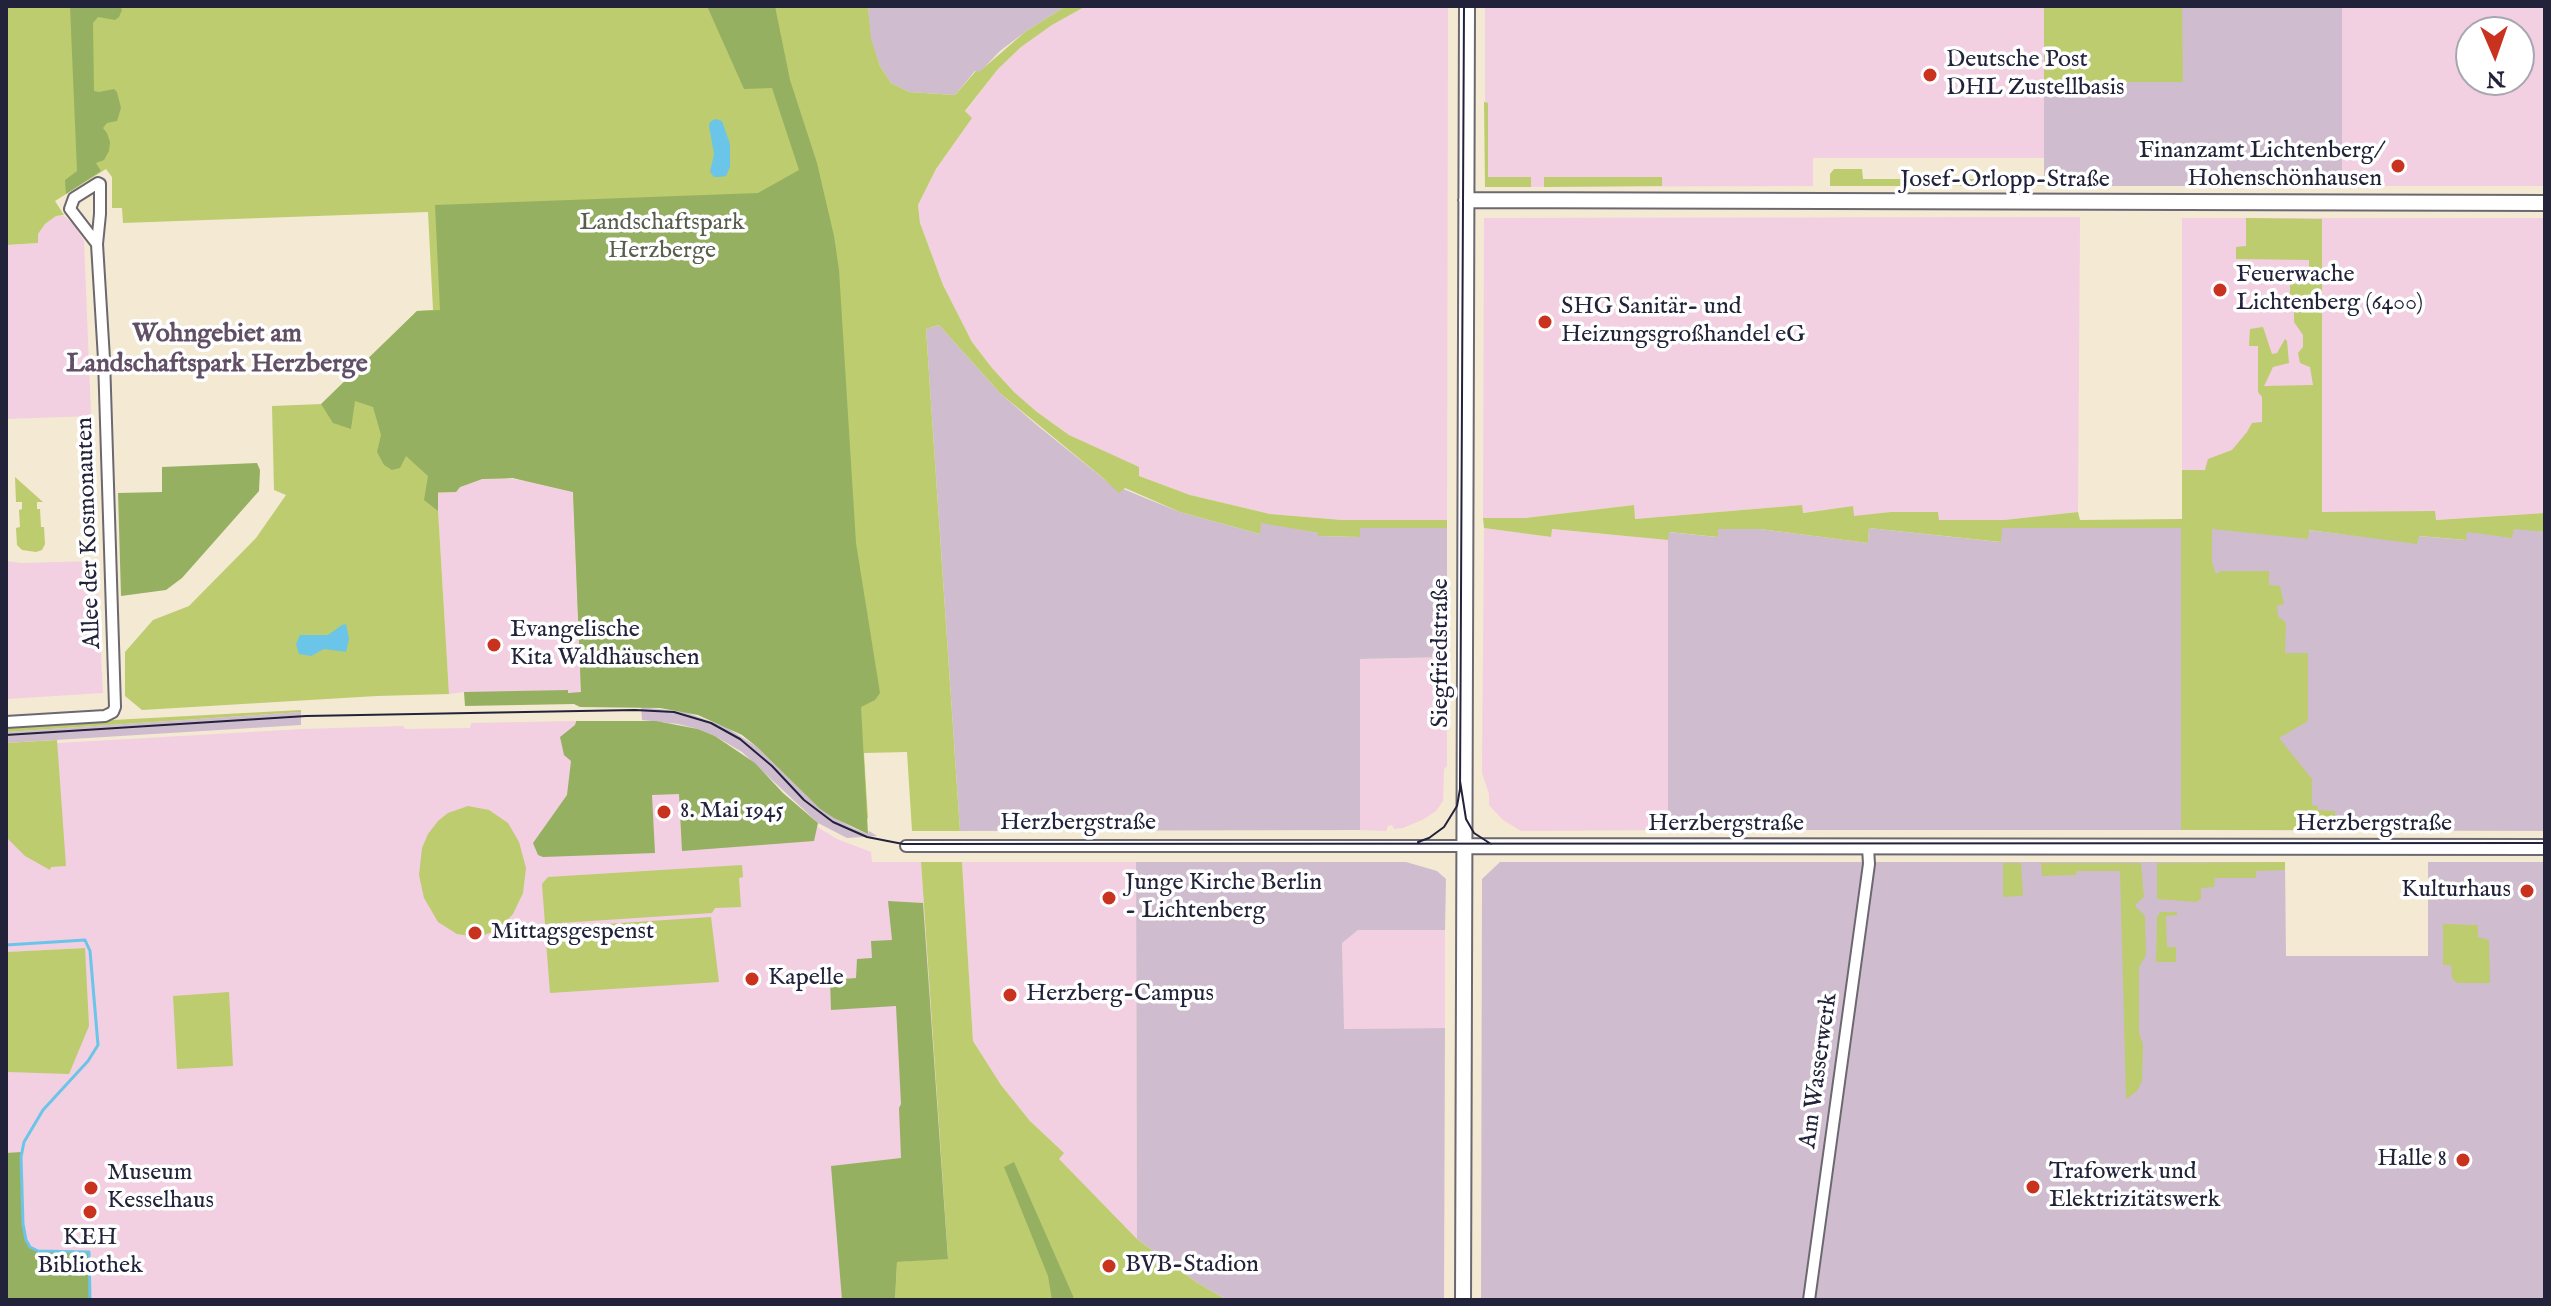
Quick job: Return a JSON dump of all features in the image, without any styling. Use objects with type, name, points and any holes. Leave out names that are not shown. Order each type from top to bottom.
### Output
[{"type":"street","name":"Siegfriedstraße","points":[[1463,1300],[1467,6]]},
{"type":"street","name":"Allee der Kosmonauten","points":[[6,722],[105,716],[115,707],[105,371],[97,244],[98,183],[74,198],[70,209],[97,244]]},
{"type":"street","name":"Josef-Orlopp-Straße","points":[[1466,200],[2545,203]]},
{"type":"street","name":"Herzbergstraße","points":[[906,846],[2545,847]]},
{"type":"street","name":"Am Wasserwerk","points":[[1809,1300],[1869,864],[1868,847]]},
{"type":"shaded area","points":[[868,6],[1066,6],[1000,51],[979,73],[975,71],[955,95],[909,92],[891,83],[880,66],[870,39]]},
{"type":"shaded area","points":[[1086,6],[1448,6],[1447,520],[1342,520],[1270,514],[1190,495],[1139,476],[1102,451],[1069,435],[1037,412],[1014,392],[972,342],[943,285],[920,223],[918,205],[936,169],[971,119],[965,112],[998,69],[1021,47]]},
{"type":"shaded area","points":[[1485,6],[2044,6],[2044,158],[1813,158],[1813,186],[1485,187]]},
{"type":"shaded area","points":[[2182,6],[2342,6],[2342,186],[2044,186],[2044,82],[2182,82]]},
{"type":"shaded area","points":[[2342,6],[2545,6],[2545,186],[2342,186]]},
{"type":"shaded area","points":[[56,216],[64,216],[84,241],[91,416],[6,419],[6,245],[38,243],[38,234]]},
{"type":"shaded area","points":[[2080,217],[2078,512],[2004,520],[1939,520],[1938,512],[1891,512],[1853,517],[1853,506],[1802,513],[1802,505],[1634,519],[1634,505],[1525,518],[1483,518],[1484,218]]},
{"type":"shaded area","points":[[2182,218],[2545,218],[2545,513],[2435,520],[2435,512],[2182,514]]},
{"type":"shaded area","points":[[939,325],[1001,394],[1109,483],[1180,512],[1260,534],[1260,522],[1318,533],[1319,536],[1359,537],[1360,528],[1447,528],[1447,657],[1360,659],[1360,830],[960,831],[926,329]]},
{"type":"shaded area","points":[[498,477],[573,492],[581,693],[449,694],[437,492],[456,492],[460,487],[482,479]]},
{"type":"shaded area","points":[[1484,528],[1551,537],[1551,529],[1668,540],[1668,830],[1521,831],[1503,820],[1489,805],[1482,773]]},
{"type":"shaded area","points":[[1869,528],[2000,542],[2001,528],[2182,528],[2181,830],[1668,830],[1668,532],[1717,537],[1718,529],[1760,529],[1868,543]]},
{"type":"shaded area","points":[[2212,528],[2308,538],[2308,530],[2417,543],[2418,536],[2465,540],[2466,532],[2513,528],[2545,532],[2545,831],[2209,830]]},
{"type":"shaded area","points":[[6,561],[96,561],[103,693],[6,699]]},
{"type":"shaded area","points":[[1447,657],[1447,766],[1444,769],[1443,801],[1436,811],[1403,828],[1394,829],[1392,825],[1386,831],[1360,830],[1360,659]]},
{"type":"shaded area","points":[[641,707],[685,712],[726,727],[757,747],[820,809],[853,828],[877,836],[847,838],[818,823],[742,752],[698,729],[642,720]]},
{"type":"shaded area","points":[[301,712],[301,725],[6,743],[6,732]]},
{"type":"shaded area","points":[[575,721],[575,724],[811,823],[837,839],[871,852],[872,862],[921,862],[948,1259],[897,1262],[895,1300],[88,1300],[6,1255],[6,1072],[69,1073],[84,948],[6,952],[6,746],[303,729],[403,726],[405,729],[470,728],[471,723]]},
{"type":"shaded area","points":[[962,862],[1136,862],[1137,1239],[1058,1159],[1063,1152],[1030,1121],[1001,1085],[973,1041]]},
{"type":"shaded area","points":[[1136,862],[1406,862],[1437,871],[1446,879],[1445,930],[1358,930],[1342,943],[1344,1029],[1445,1028],[1444,1300],[1227,1300],[1196,1282],[1137,1239]]},
{"type":"shaded area","points":[[1500,862],[2285,862],[2286,956],[2428,956],[2428,862],[2545,862],[2545,1300],[1481,1300],[1482,879]]},
{"type":"shaded area","points":[[1358,930],[1445,930],[1445,1028],[1343,1029],[1342,942]]},
{"type":"green space","name":"Landschaftspark Herzberge","points":[[6,6],[868,6],[871,39],[880,66],[891,83],[909,92],[955,95],[976,71],[979,72],[1025,32],[1066,6],[1086,6],[1021,47],[998,69],[965,111],[972,118],[936,169],[918,205],[920,223],[943,285],[972,342],[1014,392],[1037,412],[1069,435],[1139,467],[1139,476],[1190,495],[1270,514],[1342,520],[1447,520],[1447,528],[1360,528],[1360,537],[1318,536],[1318,533],[1261,523],[1260,534],[1180,512],[1125,488],[1119,493],[1001,394],[939,325],[926,329],[960,831],[912,831],[907,752],[864,753],[868,819],[730,712],[581,693],[573,492],[513,478],[482,479],[460,487],[456,492],[437,493],[449,694],[142,710],[125,696],[125,652],[153,620],[189,606],[256,538],[286,495],[274,490],[272,406],[322,404],[417,311],[433,310],[428,212],[123,223],[122,208],[112,208],[112,177],[106,169],[55,201],[64,215],[56,216],[45,224],[38,234],[38,243],[6,245]]},
{"type":"green space","points":[[70,6],[120,6],[122,10],[115,20],[98,17],[93,23],[94,91],[114,89],[121,108],[117,121],[107,123],[103,128],[110,142],[104,160],[96,163],[101,171],[66,194],[65,180],[77,171]]},
{"type":"green space","points":[[707,6],[775,6],[790,80],[817,163],[834,236],[839,270],[856,543],[880,693],[875,700],[861,707],[868,834],[820,809],[742,735],[698,715],[660,708],[580,707],[574,704],[465,706],[464,692],[581,692],[573,492],[513,478],[482,479],[460,487],[456,492],[438,492],[438,511],[424,500],[428,476],[406,456],[400,468],[392,470],[384,465],[377,452],[381,435],[373,407],[355,401],[351,429],[333,423],[321,404],[417,311],[440,310],[435,205],[758,193],[799,170],[772,88],[744,89]]},
{"type":"green space","points":[[2044,6],[2182,6],[2183,82],[2044,82]]},
{"type":"green space","points":[[1484,102],[1488,103],[1488,177],[1531,177],[1531,187],[1485,187]]},
{"type":"green space","points":[[1834,169],[1862,169],[1863,179],[2044,179],[2044,186],[1830,186],[1830,174]]},
{"type":"green space","points":[[1544,177],[1662,177],[1662,186],[1544,187]]},
{"type":"green space","points":[[2246,218],[2322,219],[2322,512],[2435,511],[2436,520],[2545,513],[2545,532],[2514,529],[2512,538],[2467,532],[2466,540],[2419,536],[2417,544],[2309,530],[2308,539],[2212,529],[2212,562],[2216,574],[2221,571],[2269,571],[2269,585],[2280,586],[2284,604],[2277,606],[2278,616],[2286,623],[2285,653],[2308,653],[2308,721],[2279,738],[2312,779],[2312,805],[2318,806],[2318,810],[2335,811],[2335,819],[2356,823],[2355,830],[2181,830],[2181,528],[2002,528],[2001,542],[1869,528],[1868,543],[1760,529],[1718,529],[1718,537],[1669,532],[1668,540],[1552,529],[1551,537],[1484,528],[1483,518],[1525,518],[1634,505],[1635,519],[1802,505],[1803,513],[1853,506],[1854,516],[1938,512],[1939,520],[2004,520],[2078,512],[2080,520],[2182,519],[2182,470],[2205,470],[2208,459],[2232,450],[2252,423],[2262,422],[2262,397],[2258,392],[2258,346],[2249,346],[2250,329],[2263,327],[2272,354],[2277,353],[2285,339],[2287,341],[2289,363],[2273,367],[2264,386],[2313,385],[2310,367],[2300,363],[2298,353],[2303,347],[2303,335],[2294,322],[2294,297],[2290,296],[2290,284],[2309,283],[2309,260],[2236,259],[2236,247],[2246,246]]},
{"type":"green space","points":[[257,463],[260,470],[259,491],[182,578],[166,590],[121,596],[118,493],[162,492],[162,467]]},
{"type":"green space","points":[[15,477],[43,502],[37,502],[37,509],[40,509],[45,544],[42,550],[36,552],[22,550],[17,545],[16,528],[20,527],[22,502],[16,502]]},
{"type":"green space","points":[[301,710],[6,732],[6,728],[113,720]]},
{"type":"green space","points":[[576,721],[656,721],[698,729],[715,736],[755,763],[783,793],[818,823],[814,841],[682,851],[679,794],[652,795],[655,853],[538,855],[533,843],[567,795],[571,761],[564,755],[560,737]]},
{"type":"green space","points":[[57,740],[66,866],[51,867],[50,870],[25,856],[6,837],[6,743]]},
{"type":"green space","points":[[468,806],[489,810],[508,823],[519,842],[526,868],[523,893],[513,914],[498,930],[478,937],[457,934],[438,922],[424,898],[419,875],[422,848],[428,834],[448,813]]},
{"type":"green space","points":[[921,862],[962,862],[973,1041],[1001,1085],[1030,1121],[1064,1153],[1059,1159],[1137,1239],[1196,1282],[1227,1300],[895,1300],[897,1262],[948,1258]]},
{"type":"green space","points":[[2285,862],[2285,870],[2256,871],[2256,878],[2215,878],[2214,887],[2201,888],[2201,899],[2196,902],[2157,899],[2157,863]]},
{"type":"green space","points":[[2003,863],[2021,863],[2023,896],[2003,897]]},
{"type":"green space","points":[[2041,863],[2141,863],[2144,897],[2136,907],[2145,916],[2146,955],[2139,967],[2142,1081],[2137,1091],[2126,1099],[2120,871],[2077,871],[2076,875],[2042,876]]},
{"type":"green space","points":[[742,865],[743,877],[739,878],[741,907],[715,908],[712,913],[545,924],[542,884],[548,877]]},
{"type":"green space","points":[[888,901],[923,903],[948,1259],[897,1262],[895,1300],[842,1300],[831,1166],[901,1158],[901,1104],[896,1006],[831,1010],[830,980],[856,978],[857,959],[872,958],[871,941],[892,940]]},
{"type":"green space","points":[[2160,912],[2177,912],[2177,915],[2166,916],[2167,947],[2176,947],[2176,962],[2156,962],[2157,917]]},
{"type":"green space","points":[[711,917],[719,982],[550,993],[545,928]]},
{"type":"green space","points":[[2443,924],[2478,925],[2478,937],[2489,940],[2490,983],[2457,983],[2452,978],[2451,965],[2443,965]]},
{"type":"green space","points":[[85,948],[89,1026],[69,1074],[6,1072],[6,952]]},
{"type":"green space","points":[[229,992],[233,1066],[177,1069],[173,996]]},
{"type":"green space","points":[[21,1152],[26,1240],[30,1247],[38,1251],[89,1252],[90,1300],[6,1300],[6,1153]]},
{"type":"green space","points":[[1014,1162],[1074,1300],[1052,1300],[1048,1276],[1004,1167]]},
{"type":"water","points":[[715,119],[722,121],[730,144],[730,167],[726,176],[719,177],[714,177],[710,172],[714,154],[709,126]]},
{"type":"water","points":[[346,624],[349,639],[346,652],[324,649],[311,656],[299,654],[296,644],[300,635],[328,635]]},
{"type":"waterway","points":[[6,945],[85,940],[90,951],[98,1045],[88,1061],[43,1110],[24,1142],[21,1157],[26,1240],[30,1247],[38,1251],[89,1252],[90,1300]]},
{"type":"tram line","points":[[1418,842],[1444,827],[1457,806],[1460,789],[1464,6]]},
{"type":"tram line","points":[[6,735],[306,716],[635,710],[674,712],[711,723],[740,739],[772,766],[804,800],[833,822],[867,837],[903,844],[2545,843]]},
{"type":"tram line","points":[[1460,781],[1466,819],[1474,833],[1491,844]]},
{"type":"place","name":"Deutsche Post DHL Zustellbasis","points":[[1930,75]]},
{"type":"place","name":"Finanzamt Lichtenberg/ Hohenschönhausen","points":[[2398,166]]},
{"type":"place","name":"Feuerwache Lichtenberg (6400)","points":[[2220,290]]},
{"type":"place","name":"SHG Sanitär- und Heizungsgroßhandel eG","points":[[1545,322]]},
{"type":"place","name":"Evangelische Kita Waldhäuschen","points":[[494,645]]},
{"type":"place","name":"8. Mai 1945","points":[[664,812]]},
{"type":"place","name":"Kulturhaus","points":[[2527,891]]},
{"type":"place","name":"Junge Kirche Berlin - Lichtenberg","points":[[1109,898]]},
{"type":"place","name":"Mittagsgespenst","points":[[475,933]]},
{"type":"place","name":"Kapelle","points":[[752,979]]},
{"type":"place","name":"Herzberg-Campus","points":[[1010,995]]},
{"type":"place","name":"Halle 8","points":[[2463,1160]]},
{"type":"place","name":"Trafowerk und Elektrizitätswerk","points":[[2033,1187]]},
{"type":"place","name":"Museum Kesselhaus","points":[[91,1188]]},
{"type":"place","name":"KEH Bibliothek","points":[[90,1212]]},
{"type":"place","name":"BVB-Stadion","points":[[1109,1266]]},
{"type":"district","name":"Wohngebiet am Landschaftspark Herzberge","points":[[217,351]]}]
